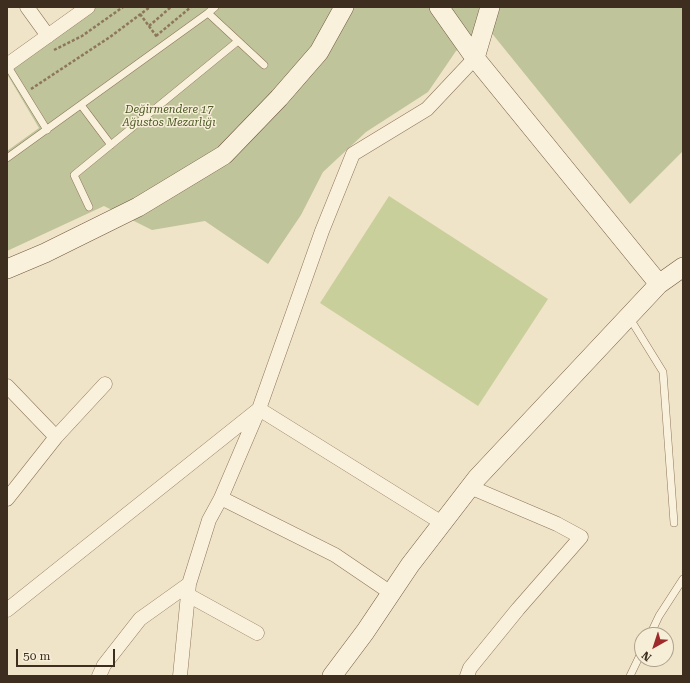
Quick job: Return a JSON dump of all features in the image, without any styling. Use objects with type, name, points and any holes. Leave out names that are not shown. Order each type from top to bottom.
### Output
[{"type":"street","points":[[27,7],[48,36]]},
{"type":"street","points":[[8,67],[88,7]]},
{"type":"street","points":[[7,269],[45,253],[138,207],[224,155],[279,98],[319,52],[344,7]]},
{"type":"street","points":[[439,7],[475,58],[659,284]]},
{"type":"street","points":[[180,676],[189,589],[209,520],[221,498],[259,409],[322,232],[353,154],[427,110],[475,58],[490,7]]},
{"type":"street","points":[[332,676],[365,632],[410,565],[477,478],[659,284],[683,267]]},
{"type":"street","points":[[7,499],[56,437],[105,384]]},
{"type":"street","points":[[7,386],[56,437]]},
{"type":"street","points":[[259,409],[442,523]]},
{"type":"street","points":[[9,605],[259,409]]},
{"type":"street","points":[[467,676],[470,668],[580,537],[557,524],[470,487]]},
{"type":"street","points":[[221,498],[335,554],[391,593]]},
{"type":"street","points":[[189,589],[257,633]]},
{"type":"street","points":[[99,676],[104,665],[140,619],[189,589]]},
{"type":"lane","points":[[7,158],[215,7]]},
{"type":"lane","points":[[208,13],[264,65]]},
{"type":"lane","points":[[89,207],[74,175],[238,41]]},
{"type":"lane","points":[[8,67],[47,130]]},
{"type":"lane","points":[[80,105],[111,145]]},
{"type":"lane","points":[[628,316],[663,372],[674,523]]},
{"type":"lane","points":[[654,627],[659,616],[683,579]]},
{"type":"path","points":[[76,39],[123,7]]},
{"type":"path","points":[[24,93],[110,37],[150,7]]},
{"type":"path","points":[[148,26],[171,7]]},
{"type":"path","points":[[156,36],[191,7]]},
{"type":"path","points":[[140,14],[163,46]]},
{"type":"green space","name":"Değirmendere 17 Ağustos Mezarlığı","points":[[92,7],[683,7],[683,151],[630,204],[490,31],[456,51],[428,92],[366,132],[323,172],[301,215],[268,264],[205,221],[152,230],[104,206],[7,251],[7,151],[39,128],[7,74],[7,66]]},
{"type":"green space","points":[[389,196],[548,299],[478,406],[320,303]]}]
